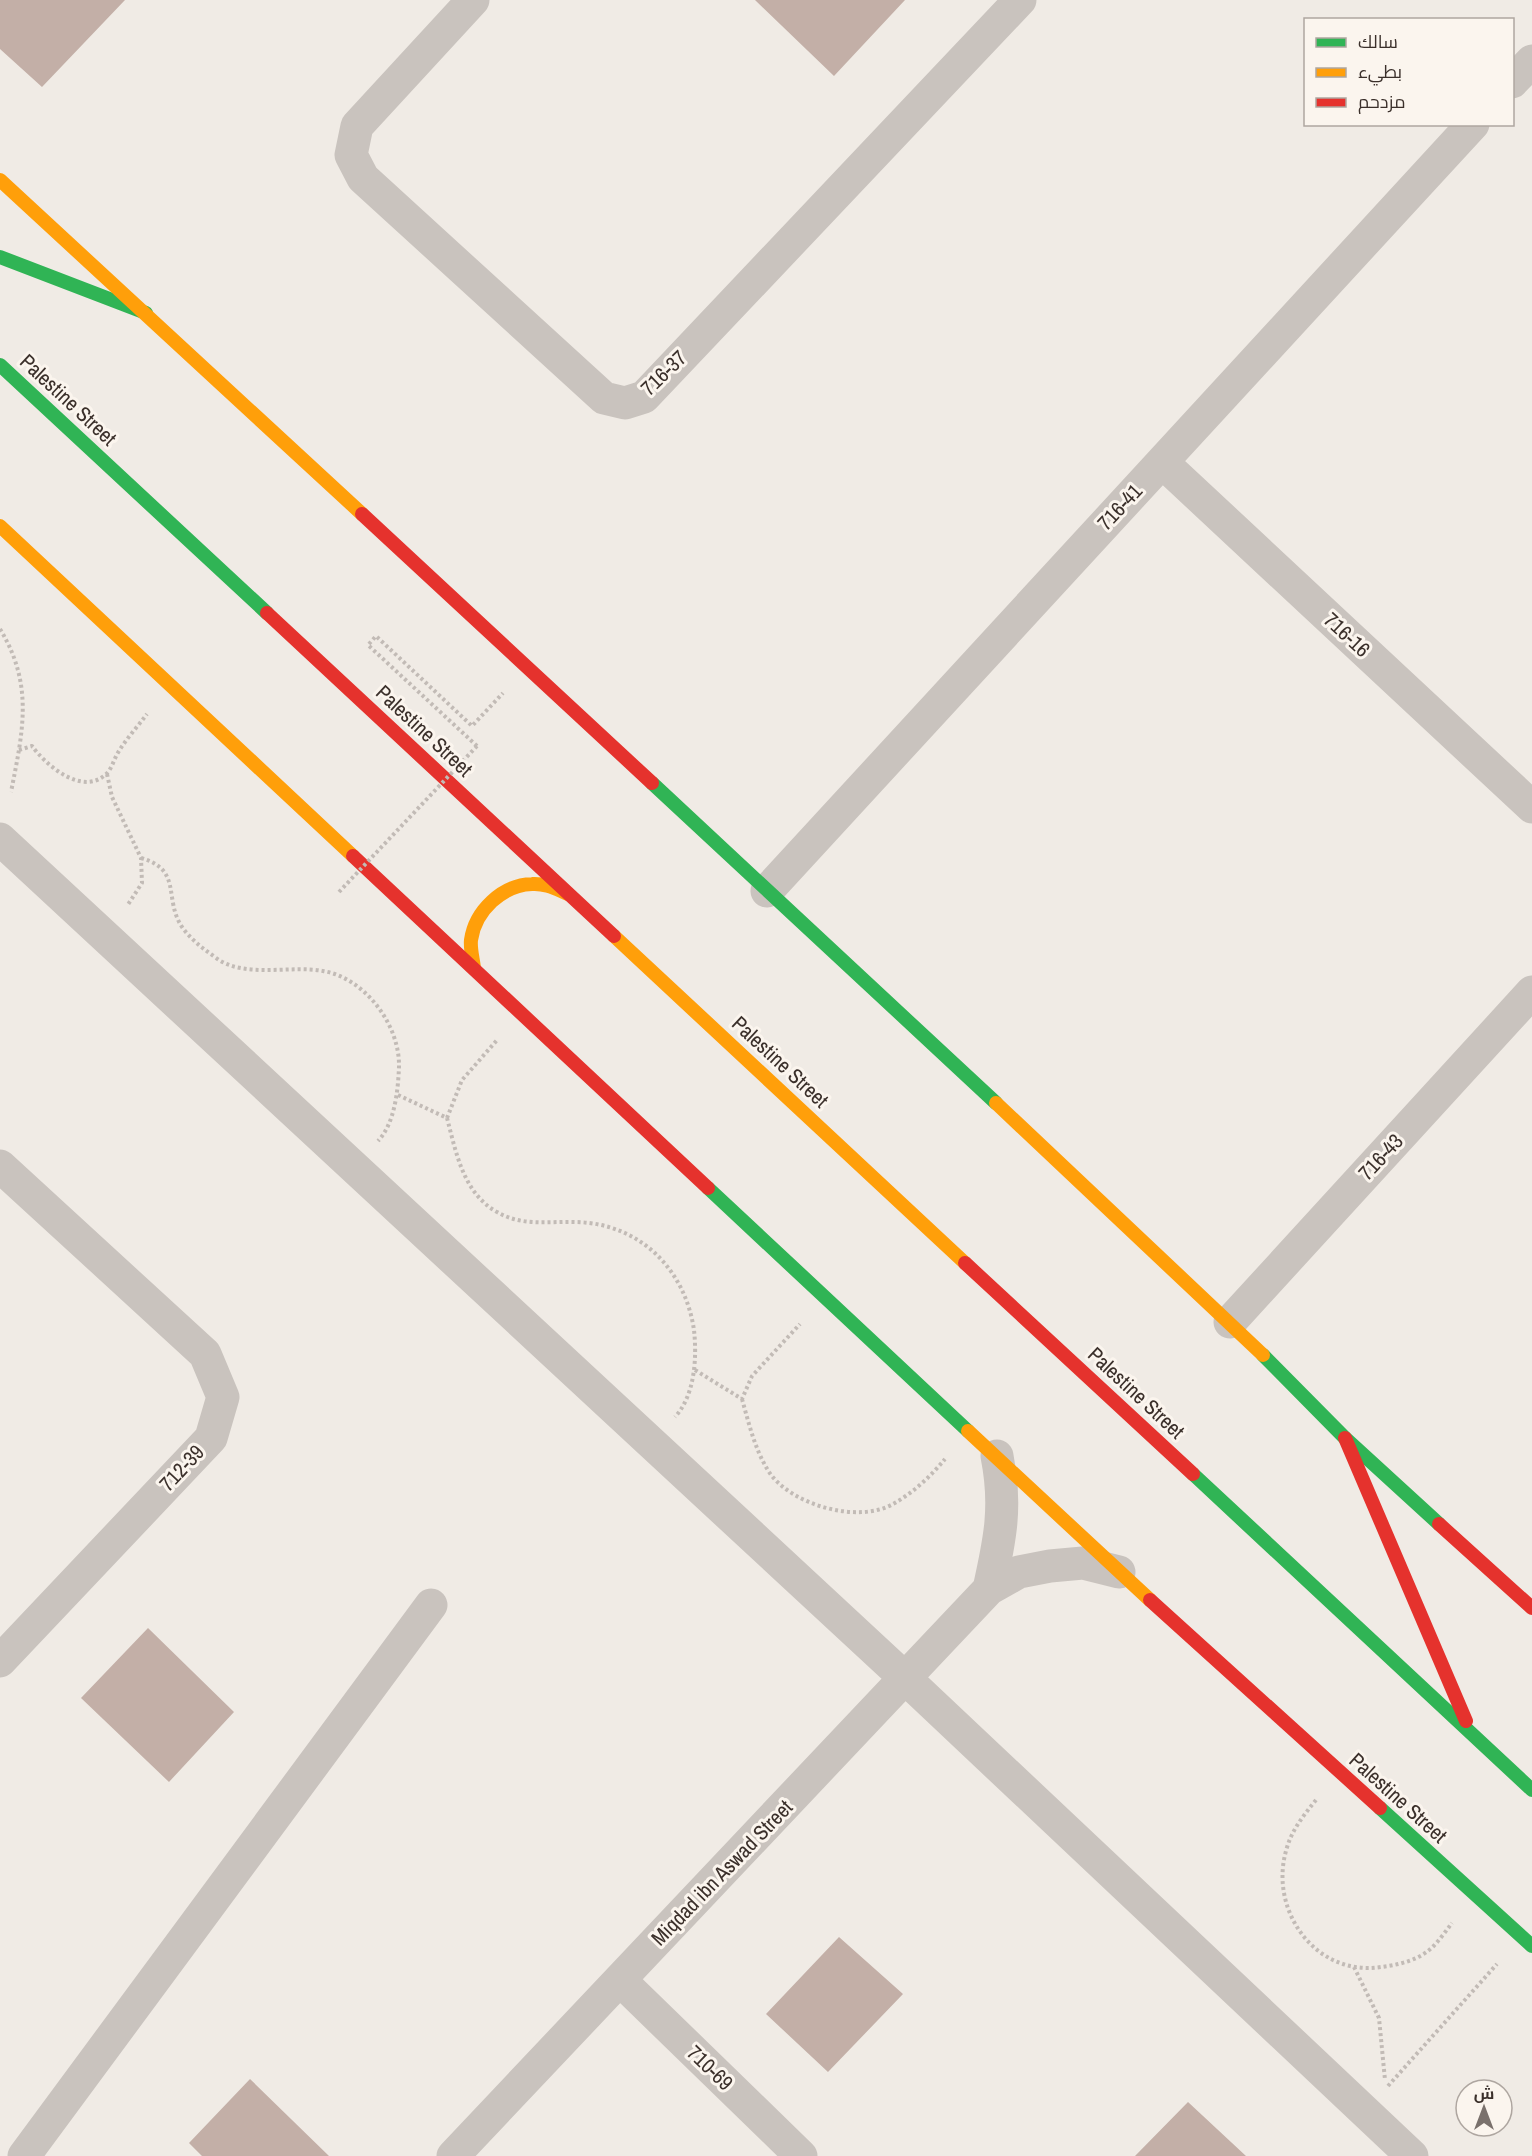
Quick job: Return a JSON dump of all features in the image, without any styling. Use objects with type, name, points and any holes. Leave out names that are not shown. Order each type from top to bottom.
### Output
[{"type":"main road","points":[[0,180],[528,667],[1230,1322],[1345,1438],[1532,1608]]},
{"type":"main road","points":[[0,257],[146,313]]},
{"type":"main road","name":"Palestine Street","points":[[0,365],[1532,1790]]},
{"type":"main road","name":"Palestine Street","points":[[0,526],[998,1456],[1119,1572],[1532,1946]]},
{"type":"main road","points":[[474,968],[471,942],[478,917],[495,897],[519,885],[545,885],[569,895]]},
{"type":"main road","points":[[1345,1438],[1472,1734]]},
{"type":"street","name":"716-37","points":[[473,0],[357,126],[351,155],[363,178],[586,382],[604,398],[625,403],[644,397],[1020,0]]},
{"type":"street","points":[[1514,80],[1532,61]]},
{"type":"street","name":"716-41","points":[[767,891],[1471,126]]},
{"type":"street","name":"716-16","points":[[1162,462],[1532,807]]},
{"type":"street","points":[[0,839],[906,1679],[1412,2156]]},
{"type":"street","name":"716-43","points":[[1230,1322],[1528,1005]]},
{"type":"street","name":"712-39","points":[[0,1166],[205,1354],[223,1397],[211,1438],[0,1661]]},
{"type":"street","points":[[989,1589],[998,1553],[1004,1492],[998,1456]]},
{"type":"street","points":[[989,1589],[1019,1572],[1050,1566],[1083,1563],[1119,1572]]},
{"type":"street","name":"Miqdad ibn Aswad Street","points":[[453,2156],[989,1589]]},
{"type":"street","points":[[24,2156],[431,1605]]},
{"type":"street","name":"710-69","points":[[620,1980],[801,2156]]},
{"type":"path","points":[[0,629],[14,651],[23,682],[24,715],[11,792]]},
{"type":"path","points":[[339,892],[477,746],[368,645],[376,636],[472,726],[528,667]]},
{"type":"path","points":[[19,750],[32,746],[43,762],[64,776],[96,781],[107,774],[119,751],[169,684]]},
{"type":"path","points":[[100,932],[129,905],[142,883],[141,858],[112,797],[107,774]]},
{"type":"path","points":[[141,858],[157,863],[166,873],[181,925],[200,947],[226,964],[255,968],[324,971],[357,986],[378,1007],[392,1028],[399,1061],[398,1095],[382,1137],[354,1167]]},
{"type":"path","points":[[520,1011],[462,1080],[447,1118],[465,1178],[478,1195],[495,1211],[513,1219],[540,1224],[575,1222],[619,1229],[667,1263],[679,1281],[690,1308],[695,1343],[695,1370],[680,1412],[652,1444]]},
{"type":"path","points":[[398,1095],[447,1118]]},
{"type":"path","points":[[826,1296],[752,1376],[742,1399],[756,1446],[770,1474],[808,1504],[835,1511],[863,1511],[892,1505],[931,1475],[970,1431]]},
{"type":"path","points":[[695,1370],[742,1399]]},
{"type":"path","points":[[1339,1773],[1303,1816],[1292,1835],[1282,1871],[1283,1891],[1288,1910],[1298,1930],[1311,1947],[1331,1960],[1354,1967],[1371,1969],[1411,1961],[1429,1950],[1476,1895]]},
{"type":"path","points":[[1354,1967],[1379,2018],[1385,2090],[1521,1936]]},
{"type":"building","points":[[0,0],[125,0],[42,87],[0,49]]},
{"type":"building","points":[[755,0],[905,0],[834,76]]},
{"type":"building","points":[[148,1628],[234,1712],[169,1782],[81,1698]]},
{"type":"building","points":[[839,1937],[903,1994],[828,2072],[766,2014]]},
{"type":"building","points":[[250,2079],[329,2156],[202,2156],[189,2143]]},
{"type":"building","points":[[1188,2102],[1246,2156],[1135,2156]]},
{"type":"traffic: fast","points":[[0,257],[146,313]]},
{"type":"traffic: fast","points":[[0,365],[267,613]]},
{"type":"traffic: fast","points":[[652,783],[996,1103]]},
{"type":"traffic: fast","points":[[708,1188],[968,1431]]},
{"type":"traffic: fast","points":[[1263,1355],[1345,1438],[1439,1524]]},
{"type":"traffic: fast","points":[[1193,1474],[1532,1790]]},
{"type":"traffic: fast","points":[[1380,1808],[1532,1946]]},
{"type":"traffic: slow","points":[[0,180],[362,514]]},
{"type":"traffic: slow","points":[[0,526],[353,856]]},
{"type":"traffic: slow","points":[[474,968],[471,940],[478,919],[492,901],[510,889],[537,884],[568,894]]},
{"type":"traffic: slow","points":[[614,936],[965,1263]]},
{"type":"traffic: slow","points":[[996,1103],[1263,1355]]},
{"type":"traffic: slow","points":[[968,1431],[1150,1600]]},
{"type":"traffic: jam","points":[[362,514],[652,783]]},
{"type":"traffic: jam","points":[[267,613],[614,936]]},
{"type":"traffic: jam","points":[[353,856],[708,1188]]},
{"type":"traffic: jam","points":[[965,1263],[1193,1474]]},
{"type":"traffic: jam","points":[[1345,1438],[1466,1721]]},
{"type":"traffic: jam","points":[[1439,1524],[1532,1608]]},
{"type":"traffic: jam","points":[[1150,1600],[1380,1808]]}]
